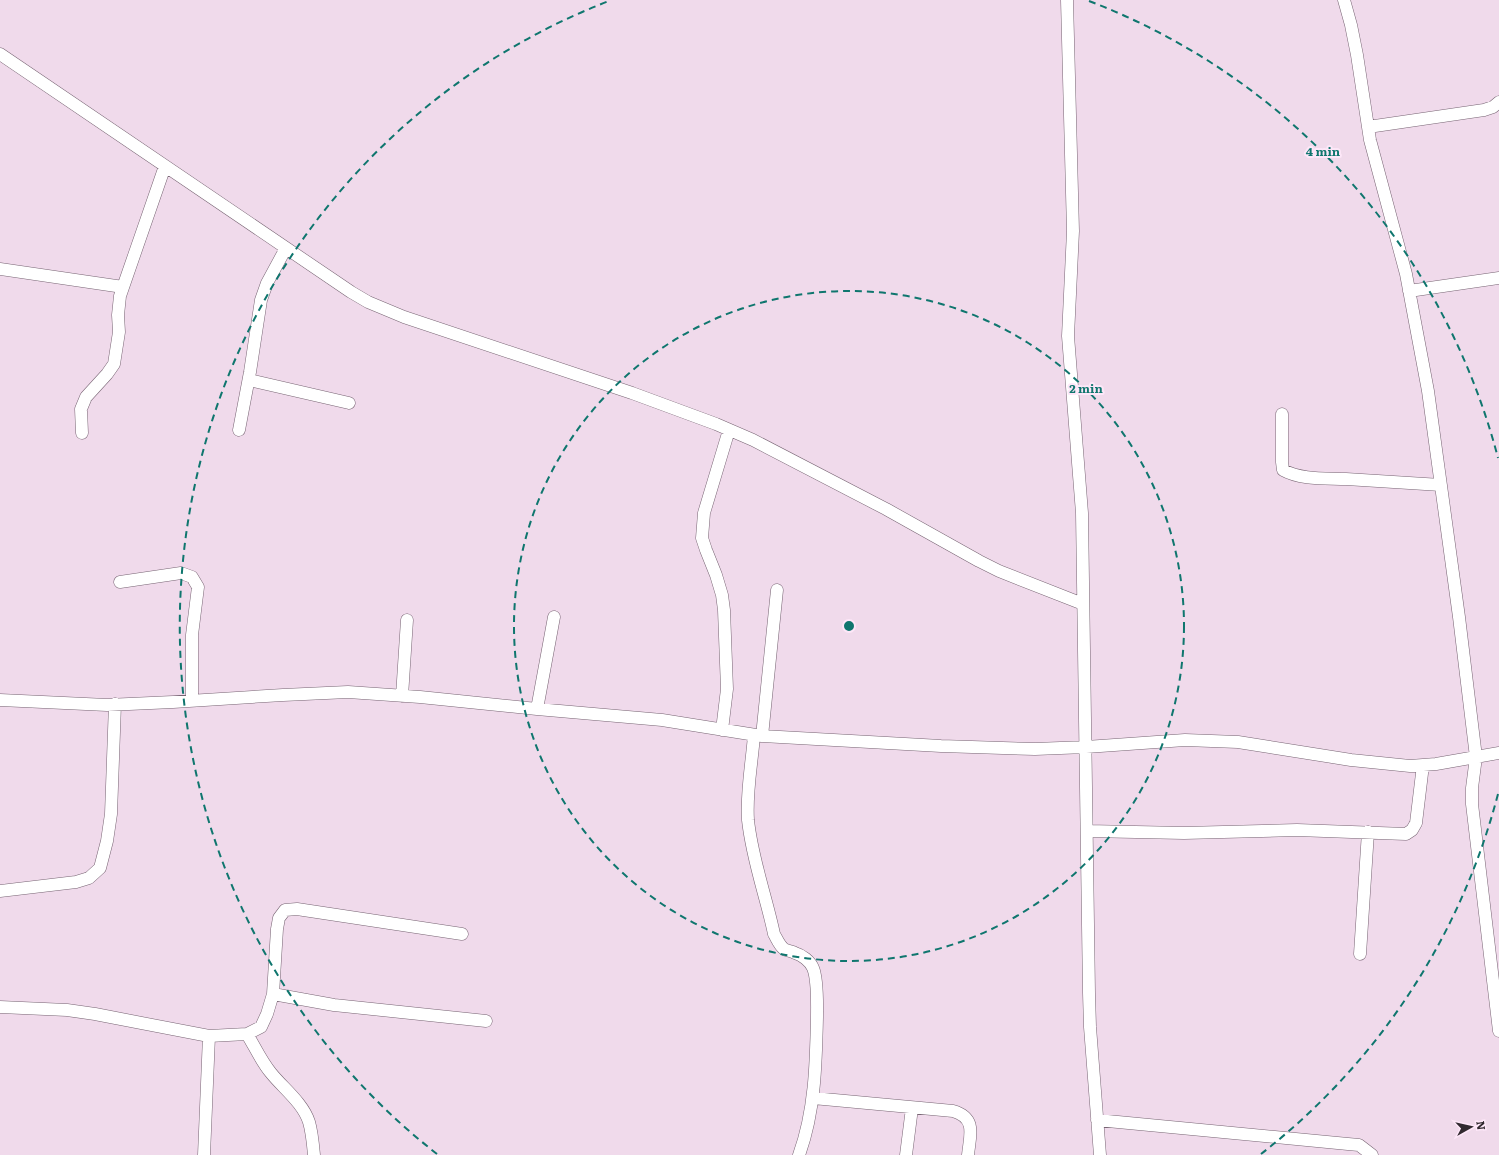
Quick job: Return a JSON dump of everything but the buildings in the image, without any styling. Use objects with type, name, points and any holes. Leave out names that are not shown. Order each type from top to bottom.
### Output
[{"type":"street","points":[[1067,0],[1073,231],[1068,336],[1082,513],[1090,1027],[1100,1155]]},
{"type":"street","points":[[1344,0],[1357,55],[1368,127],[1375,161],[1406,274],[1432,411],[1460,617],[1476,757],[1472,788],[1472,804],[1499,1031]]},
{"type":"street","points":[[0,54],[351,292],[368,302],[404,316],[632,393],[753,440],[880,506],[979,562],[1083,604]]},
{"type":"street","points":[[1368,127],[1484,110],[1493,108],[1499,102]]},
{"type":"street","points":[[82,433],[81,409],[86,397],[114,364],[118,346],[118,315],[120,296],[165,166]]},
{"type":"street","points":[[239,430],[261,300],[267,283],[286,248]]},
{"type":"street","points":[[0,268],[123,287]]},
{"type":"street","points":[[1409,291],[1499,278]]},
{"type":"street","points":[[248,380],[349,403]]},
{"type":"street","points":[[1282,414],[1282,462],[1283,470],[1289,473],[1300,476],[1323,478],[1441,485]]},
{"type":"street","points":[[722,730],[727,689],[724,610],[722,595],[716,575],[702,538],[704,513],[729,430]]},
{"type":"street","points":[[120,582],[181,573],[192,576],[198,587],[192,635],[192,701]]},
{"type":"street","points":[[777,590],[758,735],[749,782],[748,821],[751,840],[774,934],[785,950],[795,952],[806,958],[813,968],[817,1000],[813,1098],[806,1132],[798,1155]]},
{"type":"street","points":[[537,710],[554,617]]},
{"type":"street","points":[[402,696],[407,620]]},
{"type":"street","points":[[0,700],[115,704],[348,692],[662,720],[758,735],[978,747],[1035,749],[1185,740],[1238,742],[1356,761],[1410,766],[1499,753]]},
{"type":"street","points":[[0,891],[76,882],[89,878],[100,868],[107,841],[112,800],[115,704]]},
{"type":"street","points":[[1087,830],[1184,833],[1297,830],[1406,834],[1412,830],[1416,823],[1423,765]]},
{"type":"street","points":[[1360,954],[1368,832]]},
{"type":"street","points":[[0,1007],[67,1010],[209,1036],[248,1034],[261,1027],[273,994],[277,929],[279,918],[285,910],[297,909],[462,934]]},
{"type":"street","points":[[273,994],[334,1005],[486,1021]]},
{"type":"street","points":[[248,1034],[267,1069],[299,1105],[308,1120],[313,1139],[314,1155]]},
{"type":"street","points":[[204,1155],[209,1036]]},
{"type":"street","points":[[813,1098],[953,1111],[960,1113],[967,1118],[970,1124],[968,1155]]},
{"type":"street","points":[[906,1155],[912,1108]]},
{"type":"street","points":[[1097,1120],[1359,1145],[1372,1155]]}]
